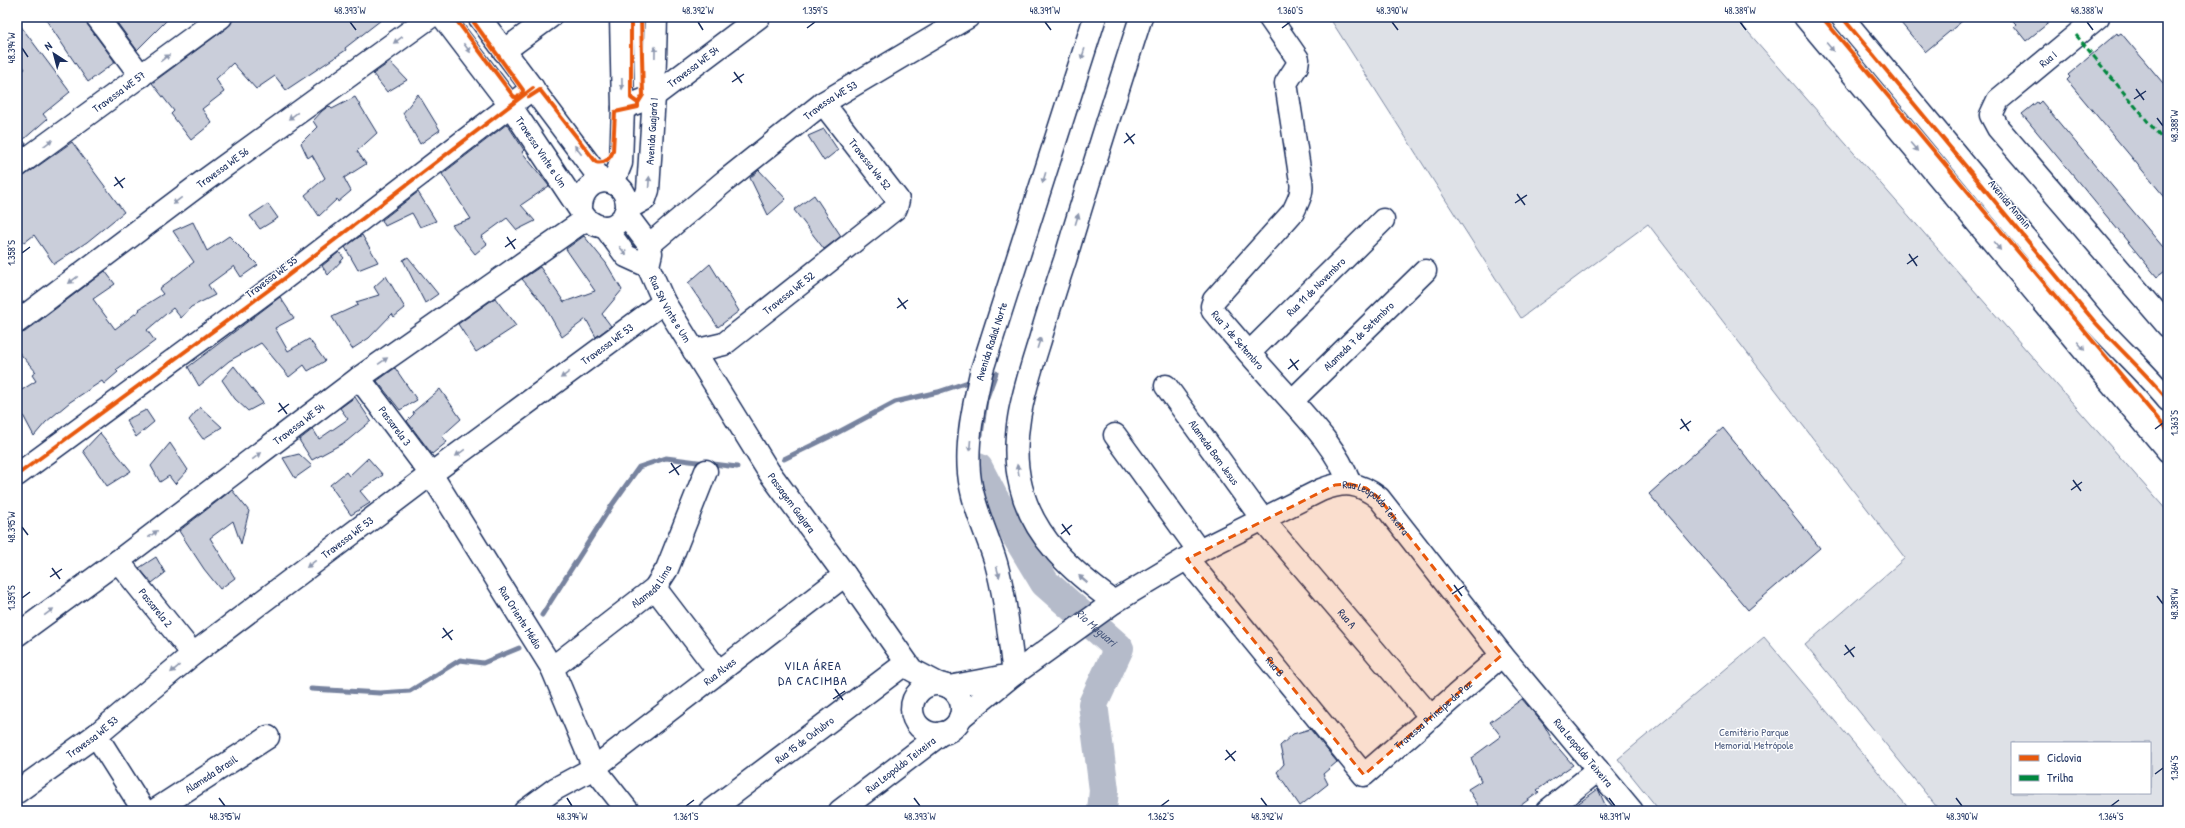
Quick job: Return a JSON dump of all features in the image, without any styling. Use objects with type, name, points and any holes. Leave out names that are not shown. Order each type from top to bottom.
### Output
[{"type":"main road","points":[[97,17],[141,76]]},
{"type":"main road","name":"Travessa WE 57","points":[[17,166],[221,17]]},
{"type":"main road","name":"Travessa WE 56","points":[[17,322],[204,181],[430,17]]},
{"type":"main road","name":"Travessa Vinte e Um","points":[[443,17],[510,105],[590,219]]},
{"type":"main road","points":[[479,17],[607,182]]},
{"type":"main road","points":[[504,51],[550,17]]},
{"type":"main road","points":[[621,17],[623,108],[621,163],[607,182],[592,184],[584,191],[581,200],[590,219],[613,225],[621,220],[626,211]]},
{"type":"main road","name":"Avenida Guajará I","points":[[626,211],[645,199],[648,190],[654,96],[656,17]]},
{"type":"main road","name":"Travessa WE 54","points":[[623,108],[654,96],[759,17]]},
{"type":"main road","name":"Travessa WE 53","points":[[648,256],[725,181],[824,103],[968,17]]},
{"type":"main road","name":"Avenida Radial Norte","points":[[1014,674],[1001,583],[992,549],[973,499],[969,472],[969,450],[974,408],[982,374],[1095,17]]},
{"type":"main road","points":[[1108,607],[1083,579],[1055,552],[1036,525],[1021,488],[1015,456],[1020,404],[1141,17]]},
{"type":"main road","name":"Rua 7 de Setembro","points":[[1269,17],[1298,59],[1297,66],[1286,83],[1303,186],[1302,195],[1293,212],[1214,300],[1212,306],[1213,311],[1332,447],[1343,466],[1350,484]]},
{"type":"main road","points":[[1806,17],[2168,451]]},
{"type":"main road","name":"Avenida Ananin","points":[[1842,17],[2094,321],[2117,347],[2147,374],[2168,400]]},
{"type":"main road","name":"Rua I","points":[[2098,17],[1998,100],[1991,115],[1998,128],[2164,312]]},
{"type":"main road","name":"Travessa WE 55","points":[[17,475],[282,281],[533,88]]},
{"type":"main road","name":"Travessa We 52","points":[[824,103],[898,200],[896,208],[878,222]]},
{"type":"main road","name":"Rua SN Vinte e Um","points":[[607,182],[621,189],[626,199],[626,211],[648,256],[664,302],[694,351]]},
{"type":"main road","name":"Travessa WE 54","points":[[17,635],[118,561],[359,378],[590,219]]},
{"type":"main road","name":"Rua SN Vinte e Um","points":[[590,219],[626,256],[648,256]]},
{"type":"main road","name":"Rua 11 de Novembro","points":[[1249,353],[1383,220]]},
{"type":"main road","name":"Travessa WE 52","points":[[694,351],[724,344],[878,222]]},
{"type":"main road","name":"Alameda 7 de Setembro","points":[[1292,401],[1425,271]]},
{"type":"main road","name":"Travessa WE 53","points":[[17,792],[26,779],[96,735],[193,654],[430,474],[664,302]]},
{"type":"main road","name":"Passagem Guajara","points":[[694,351],[769,472],[845,575],[897,660],[914,700]]},
{"type":"main road","name":"Passarela 3","points":[[359,378],[430,474]]},
{"type":"main road","name":"Alameda Bom Jesus","points":[[1166,386],[1263,520]]},
{"type":"main road","points":[[1115,435],[1193,555]]},
{"type":"main road","name":"Alameda Lima","points":[[552,668],[655,588],[666,569],[706,471]]},
{"type":"main road","name":"Rua Oriente Médio","points":[[430,474],[552,668],[594,768],[628,811]]},
{"type":"main road","name":"Rua Leopoldo Teixeira","points":[[960,718],[1014,674],[1108,607],[1193,555],[1321,490],[1335,485],[1350,484],[1366,488],[1379,498],[1502,655],[1632,811]]},
{"type":"main road","name":"Rua A","points":[[1263,520],[1431,717]]},
{"type":"main road","name":"Rua B","points":[[1193,555],[1364,775]]},
{"type":"main road","name":"Passarela 2","points":[[118,561],[193,654]]},
{"type":"main road","name":"Rua Alves","points":[[525,811],[555,789],[594,768],[845,575]]},
{"type":"main road","points":[[655,588],[719,672]]},
{"type":"main road","name":"Travessa Príncipe da Paz","points":[[1364,775],[1502,655]]},
{"type":"main road","name":"Passagem Guajara","points":[[897,660],[912,670],[944,685]]},
{"type":"main road","name":"Rua 15 de Outubro","points":[[710,811],[897,660]]},
{"type":"main road","name":"Rua Leopoldo Teixeira","points":[[944,685],[1014,674]]},
{"type":"main road","points":[[944,685],[959,697],[962,711],[960,718],[956,725],[942,733],[927,732],[921,728],[913,715],[914,700],[924,688],[944,685]]},
{"type":"main road","name":"Rua Leopoldo Teixeira","points":[[840,811],[942,733]]},
{"type":"main road","points":[[96,735],[144,811]]},
{"type":"main road","name":"Alameda Brasil","points":[[154,811],[268,737]]},
{"type":"main road","points":[[1548,811],[1598,770]]},
{"type":"highlighted area","points":[[1350,484],[1366,488],[1379,498],[1502,655],[1364,775],[1187,559],[1335,485]]},
{"type":"green space","points":[[1329,17],[1735,17],[2168,512],[2168,811],[1940,811],[1805,645],[1905,558],[1648,224],[1521,318]]},
{"type":"green space","name":"Cemitério Parque Memorial Metrópole","points":[[1764,637],[1911,811],[1660,811],[1618,759]]},
{"type":"building","points":[[44,17],[85,17],[87,24],[115,62],[88,82]]},
{"type":"building","points":[[113,17],[170,17],[137,50]]},
{"type":"building","points":[[233,17],[385,17],[345,48],[346,50],[286,90],[275,76],[256,89],[233,63],[216,79],[224,92],[202,109],[212,123],[191,140],[171,114],[174,111],[152,83],[228,27]]},
{"type":"building","points":[[1908,17],[1967,17],[1925,52],[1901,23]]},
{"type":"building","points":[[2009,17],[2056,17],[2026,41],[2014,26],[2016,24]]},
{"type":"building","points":[[17,21],[70,92],[43,114],[47,119],[23,140],[26,144],[17,151],[17,76],[25,69],[17,58]]},
{"type":"building","points":[[2117,33],[2118,35],[2121,33],[2168,89],[2168,201],[2067,80],[2070,77],[2068,75]]},
{"type":"building","points":[[390,62],[407,80],[387,92],[373,74]]},
{"type":"building","points":[[418,94],[440,130],[420,144],[403,113]]},
{"type":"building","points":[[355,97],[377,133],[357,151],[366,164],[344,178],[351,191],[338,202],[337,199],[319,216],[305,195],[325,178],[312,155],[308,158],[301,143],[317,127],[313,121],[322,111],[329,106],[332,109]]},
{"type":"building","points":[[2041,101],[2168,253],[2168,269],[2157,277],[2022,114],[2037,102],[2038,104]]},
{"type":"building","points":[[507,124],[524,150],[522,152],[549,186],[521,205],[535,221],[517,230],[507,218],[481,237],[487,244],[475,254],[452,225],[471,219],[442,174]]},
{"type":"building","points":[[824,129],[838,150],[824,161],[808,136]]},
{"type":"building","points":[[72,142],[124,212],[87,242],[54,264],[34,235],[24,243],[17,231],[17,178],[24,176]]},
{"type":"building","points":[[759,170],[786,199],[768,215],[750,178]]},
{"type":"building","points":[[418,192],[436,221],[420,227],[412,213],[385,226],[382,220]]},
{"type":"building","points":[[814,195],[841,236],[824,249],[794,210]]},
{"type":"building","points":[[268,204],[278,218],[260,229],[250,216]]},
{"type":"building","points":[[193,222],[207,251],[229,236],[258,265],[241,277],[234,266],[208,285],[215,295],[191,307],[181,318],[173,308],[147,330],[155,341],[116,370],[118,372],[104,384],[102,381],[70,402],[46,422],[34,436],[17,404],[17,393],[36,381],[32,375],[36,372],[17,350],[17,334],[25,332],[105,271],[115,284],[93,299],[115,329],[140,310],[139,309],[163,294],[159,289],[194,262],[173,231]]},
{"type":"building","points":[[362,235],[378,262],[358,270],[345,247]]},
{"type":"building","points":[[584,236],[606,263],[622,290],[602,314],[611,326],[596,337],[586,319],[562,337],[544,305],[522,279],[540,267],[564,302],[595,291],[566,249]]},
{"type":"building","points":[[339,252],[344,258],[328,275],[322,266]]},
{"type":"building","points":[[408,257],[438,294],[425,303],[403,260]]},
{"type":"building","points":[[710,264],[739,311],[718,327],[688,283]]},
{"type":"building","points":[[386,276],[405,308],[394,317],[392,314],[369,338],[352,349],[332,317],[358,305],[356,302],[379,295],[374,287]]},
{"type":"building","points":[[280,297],[294,318],[275,328],[288,351],[309,339],[325,361],[308,371],[304,365],[289,377],[261,343],[229,361],[199,386],[188,367]]},
{"type":"building","points":[[495,298],[516,326],[476,352],[458,324]]},
{"type":"building","points":[[234,366],[263,403],[248,411],[235,399],[222,380]]},
{"type":"building","points":[[395,368],[417,400],[400,410],[377,381]]},
{"type":"building","points":[[440,389],[461,419],[442,436],[447,442],[432,454],[407,421],[414,414],[413,412]]},
{"type":"building","points":[[355,397],[371,421],[347,441],[312,460],[299,440],[313,429],[319,439],[348,419],[340,408]]},
{"type":"building","points":[[200,407],[222,427],[203,439],[189,420]]},
{"type":"building","points":[[146,410],[154,422],[136,437],[126,420]]},
{"type":"building","points":[[1723,428],[1820,548],[1748,610],[1649,494]]},
{"type":"building","points":[[100,433],[131,471],[107,486],[83,451]]},
{"type":"building","points":[[170,443],[188,470],[175,484],[169,476],[160,482],[151,466]]},
{"type":"building","points":[[299,454],[312,466],[295,478],[283,458]]},
{"type":"building","points":[[368,458],[383,475],[360,491],[370,503],[351,515],[330,485],[346,472],[349,476]]},
{"type":"building","points":[[232,490],[249,511],[241,544],[233,521],[210,538],[235,578],[220,589],[204,569],[179,531]]},
{"type":"building","points":[[156,557],[165,573],[152,583],[139,568]]},
{"type":"building","points":[[1522,699],[1544,725],[1554,743],[1573,765],[1537,790],[1539,792],[1513,811],[1482,811],[1468,789],[1481,781],[1471,758],[1501,736],[1490,722]]},
{"type":"building","points":[[1310,729],[1337,762],[1323,774],[1328,784],[1300,806],[1277,772],[1284,764],[1280,746],[1293,734]]},
{"type":"building","points":[[1598,789],[1608,811],[1568,811]]},
{"type":"waterway","points":[[981,435],[986,400],[996,373]]},
{"type":"waterway","points":[[784,459],[895,402],[938,392],[974,380]]},
{"type":"waterway","points":[[542,615],[612,505],[639,467],[666,458],[737,467]]},
{"type":"waterway","name":"Rio Maguari","points":[[978,468],[993,497],[1045,583],[1119,648],[1093,704],[1104,790],[1102,811]]},
{"type":"waterway","points":[[311,689],[380,693],[410,691],[460,660],[483,663],[519,648]]},
{"type":"marked path","points":[[2076,35],[2168,146]]},
{"type":"cycle path","points":[[454,17],[514,97],[522,96]]},
{"type":"cycle path","points":[[470,17],[523,90],[522,96]]},
{"type":"cycle path","points":[[631,17],[631,98],[638,103]]},
{"type":"cycle path","points":[[529,97],[540,90],[596,162],[606,160],[613,151],[615,112],[638,107],[638,103],[643,95],[641,17]]},
{"type":"cycle path","points":[[1822,17],[2168,431]]},
{"type":"cycle path","points":[[1842,17],[2094,321],[2168,400]]},
{"type":"cycle path","points":[[17,475],[281,281],[533,88]]},
{"type":"district","name":"VILA ÁREA DA CACIMBA","points":[[813,672]]}]
